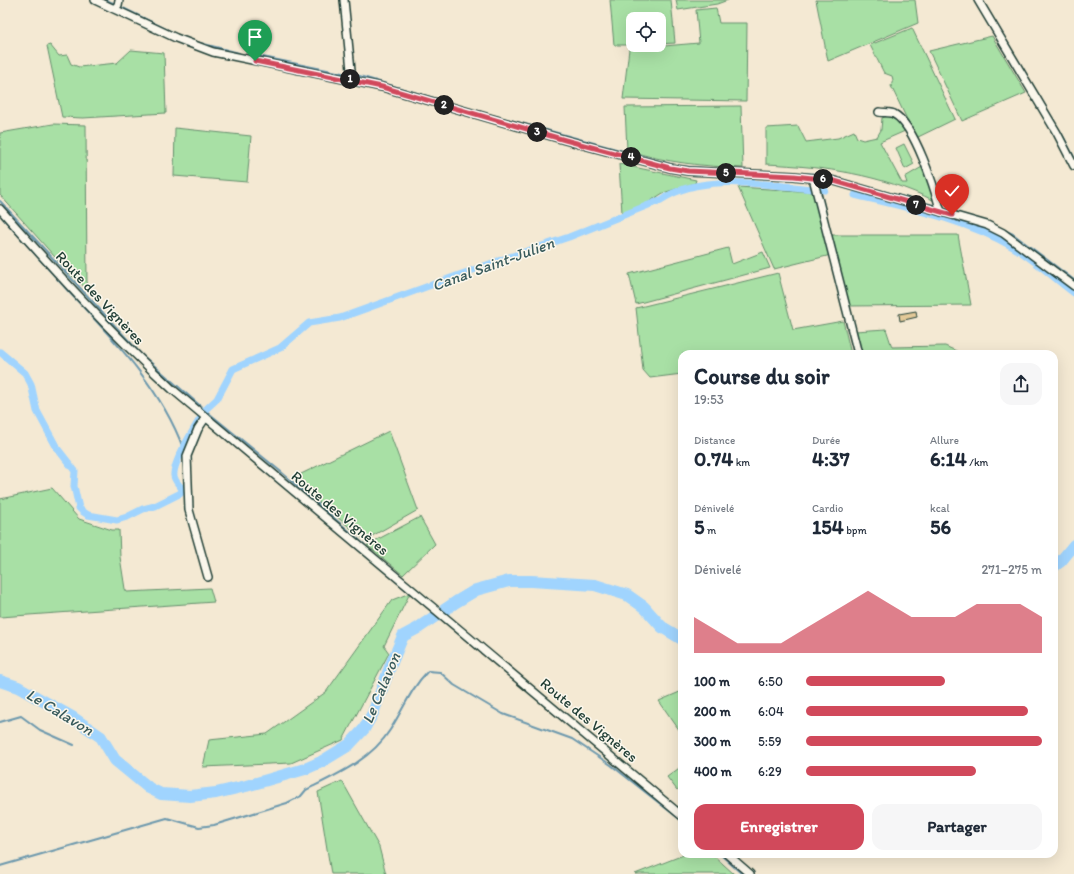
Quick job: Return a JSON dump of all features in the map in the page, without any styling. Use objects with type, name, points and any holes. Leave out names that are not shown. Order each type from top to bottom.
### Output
[{"type":"street","points":[[95,0],[176,38],[213,52],[389,89],[565,140],[682,170],[814,178],[838,182],[987,225],[1003,233],[1074,286]]},
{"type":"street","points":[[114,9],[118,5],[119,0]]},
{"type":"street","points":[[344,0],[352,80]]},
{"type":"street","points":[[978,0],[1058,133],[1074,166]]},
{"type":"street","points":[[879,112],[894,114],[908,128],[934,185],[941,212]]},
{"type":"street","points":[[814,178],[857,350]]},
{"type":"street","name":"Route des Vignères","points":[[0,209],[138,358],[203,415],[678,813]]},
{"type":"street","points":[[203,415],[187,456],[189,510],[208,577]]},
{"type":"street","points":[[731,858],[750,874]]},
{"type":"green space","points":[[610,0],[671,0],[675,43],[666,44],[666,12],[626,12],[626,45],[614,45]]},
{"type":"green space","points":[[676,0],[728,0],[717,4],[678,10]]},
{"type":"green space","points":[[816,0],[915,0],[918,23],[828,61]]},
{"type":"green space","points":[[716,8],[719,23],[747,23],[746,101],[623,99],[629,52],[666,52],[666,46],[699,43],[696,10]]},
{"type":"green space","points":[[912,28],[955,119],[916,138],[891,86],[893,80],[892,76],[884,73],[870,45]]},
{"type":"green space","points":[[992,36],[1026,93],[962,121],[929,51]]},
{"type":"green space","points":[[50,45],[59,56],[67,55],[71,64],[79,67],[117,63],[131,50],[164,53],[166,113],[83,118],[62,117],[47,46]]},
{"type":"green space","points":[[741,106],[743,168],[670,161],[627,150],[625,107]]},
{"type":"green space","points":[[887,116],[898,121],[905,131],[880,142],[902,183],[907,183],[905,177],[922,167],[931,185],[935,201],[894,184],[873,178],[810,167],[766,164],[766,128],[798,126],[806,142],[838,138],[854,131],[857,138],[863,140],[877,137],[881,130],[882,118]]},
{"type":"green space","points":[[53,124],[86,125],[87,289],[70,274],[0,195],[0,133]]},
{"type":"green space","points":[[175,128],[251,136],[247,182],[174,176]]},
{"type":"green space","points":[[904,144],[914,164],[905,169],[896,148]]},
{"type":"green space","points":[[619,164],[696,180],[695,183],[663,193],[644,205],[622,213]]},
{"type":"green space","points":[[738,187],[814,192],[831,255],[774,269]]},
{"type":"green space","points":[[831,235],[958,235],[971,305],[848,306]]},
{"type":"green space","points":[[728,248],[732,264],[763,252],[770,268],[636,304],[629,274]]},
{"type":"green space","points":[[778,273],[793,330],[843,321],[850,350],[678,350],[678,374],[650,378],[643,370],[636,308]]},
{"type":"green space","points":[[886,329],[892,347],[945,346],[954,350],[861,350],[855,331]]},
{"type":"green space","points":[[389,431],[418,510],[365,540],[297,484],[297,476]]},
{"type":"green space","points":[[52,488],[79,519],[112,530],[119,530],[120,557],[125,589],[127,592],[210,588],[214,602],[0,617],[0,499]]},
{"type":"green space","points":[[420,517],[435,544],[403,575],[367,545]]},
{"type":"green space","points":[[410,593],[384,646],[389,653],[343,740],[291,763],[203,767],[209,740],[267,734],[326,692],[392,600]]},
{"type":"green space","points":[[678,693],[678,728],[659,701]]},
{"type":"green space","points":[[678,769],[678,789],[677,790],[667,777]]},
{"type":"green space","points":[[342,781],[379,847],[386,874],[331,874],[318,792]]},
{"type":"green space","points":[[678,857],[716,858],[734,874],[635,874]]},
{"type":"building","points":[[916,311],[917,317],[900,321],[899,314]]},
{"type":"waterway","points":[[106,0],[113,3]]},
{"type":"waterway","points":[[982,0],[1074,157]]},
{"type":"waterway","points":[[123,8],[172,32]]},
{"type":"waterway","points":[[196,42],[239,53]]},
{"type":"waterway","points":[[253,55],[347,74]]},
{"type":"waterway","points":[[356,75],[454,104]]},
{"type":"waterway","points":[[488,114],[678,166],[704,168]]},
{"type":"waterway","points":[[720,169],[754,171]]},
{"type":"waterway","points":[[796,173],[822,174],[831,177]]},
{"type":"waterway","points":[[845,181],[937,206]]},
{"type":"waterway","name":"Canal Saint-Julien","points":[[205,410],[217,399],[233,369],[280,348],[309,323],[340,318],[569,237],[661,200],[677,191],[695,186],[735,182],[813,189]]},
{"type":"waterway","name":"Canal Saint-Julien","points":[[819,189],[825,190]]},
{"type":"waterway","name":"Canal Saint-Julien","points":[[855,195],[936,215],[995,237],[1029,257],[1074,293]]},
{"type":"waterway","points":[[0,201],[141,354],[365,545]]},
{"type":"waterway","points":[[942,208],[987,222]]},
{"type":"waterway","points":[[0,215],[134,364],[162,404],[174,426],[183,448]]},
{"type":"waterway","points":[[1002,229],[1013,234],[1074,280]]},
{"type":"waterway","name":"Canal Saint-Julien","points":[[0,352],[25,373],[31,384],[37,411],[57,448],[75,471],[74,486],[79,508],[88,515],[117,520],[143,509],[155,506],[181,493],[182,489],[176,481],[174,470],[184,446],[201,417]]},
{"type":"waterway","name":"Le Calavon","points":[[1058,563],[1074,545]]},
{"type":"waterway","name":"Le Calavon","points":[[0,681],[18,687],[72,717],[101,737],[115,760],[149,788],[161,794],[190,796],[216,793],[246,786],[305,769],[321,762],[349,745],[364,729],[373,713],[403,636],[418,628],[476,590],[509,581],[595,585],[627,595],[644,607],[662,627],[678,637]]},
{"type":"waterway","points":[[0,866],[167,818],[199,827],[214,825],[287,803],[301,796],[306,790],[352,766],[373,750],[390,730],[412,692],[428,671],[440,672],[454,685],[503,714],[572,739],[611,765],[678,818]]},
{"type":"waterway","points":[[0,722],[21,716],[40,730],[74,745]]},
{"type":"waterway","points":[[724,858],[742,874]]},
{"type":"route","points":[[255,61],[382,87],[565,140],[670,168],[688,171],[794,176],[831,180],[952,215]]}]
